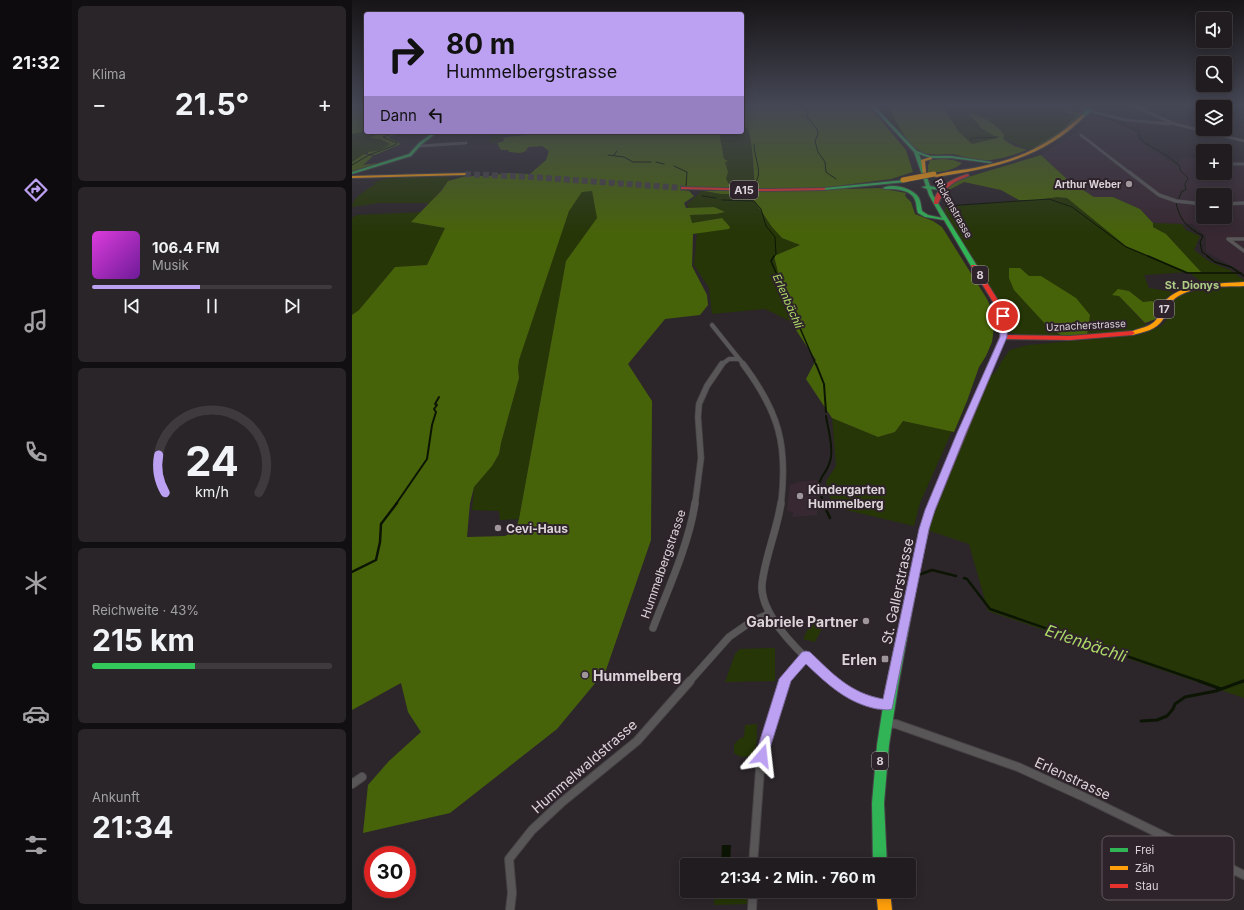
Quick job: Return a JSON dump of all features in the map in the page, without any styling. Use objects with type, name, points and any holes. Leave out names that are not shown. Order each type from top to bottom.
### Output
[{"type":"main road","points":[[352,172],[405,157],[417,148]]},
{"type":"main road","name":"Rickenstrasse","points":[[909,148],[917,156],[924,172],[926,188],[936,203],[941,216]]},
{"type":"main road","name":"A15","points":[[683,188],[767,190],[880,184],[935,175],[1016,158],[1041,148]]},
{"type":"main road","name":"Rickenstrasse","points":[[917,156],[926,188],[941,216],[954,239],[964,250],[1001,310],[1003,316],[1003,337]]},
{"type":"main road","points":[[917,156],[958,159],[966,161],[969,165],[962,169],[935,175]]},
{"type":"main road","points":[[924,172],[923,160],[933,157],[956,157],[984,162],[1016,158]]},
{"type":"main road","points":[[936,203],[938,194],[942,189],[964,176],[1016,158]]},
{"type":"main road","points":[[352,177],[465,174]]},
{"type":"main road","points":[[846,187],[884,188],[906,191],[915,196],[918,201],[919,210],[926,215],[941,216]]},
{"type":"main road","points":[[926,188],[942,189]]},
{"type":"main road","name":"Uznacherstrasse","points":[[1003,337],[1062,339],[1137,333],[1153,327],[1159,322],[1170,298],[1176,294],[1200,288],[1244,284]]},
{"type":"main road","name":"St. Gallerstrasse","points":[[880,858],[877,823],[877,786],[885,723],[928,517],[1003,337]]},
{"type":"main road","points":[[884,898],[885,910]]},
{"type":"street","points":[[1099,148],[1159,195],[1176,202],[1196,203]]},
{"type":"street","points":[[1232,164],[1244,164]]},
{"type":"street","points":[[1232,204],[1244,203]]},
{"type":"street","points":[[1244,238],[1228,239],[1244,251]]},
{"type":"street","points":[[712,325],[758,384],[771,407],[781,434],[785,475],[782,504],[762,584],[762,592],[769,614],[806,656],[835,684],[849,694],[867,701],[888,705]]},
{"type":"street","name":"Hummelbergstrasse","points":[[653,628],[666,597],[693,515],[701,458],[698,417],[699,404],[707,386],[723,363],[729,359],[739,359]]},
{"type":"street","name":"Hummelwaldstrasse","points":[[510,910],[512,893],[509,859],[532,830],[561,802],[637,741],[729,637],[752,621],[769,614]]},
{"type":"street","points":[[754,858],[762,756],[786,679],[806,656]]},
{"type":"street","name":"Erlenstrasse","points":[[885,723],[903,727],[1018,767],[1164,836]]},
{"type":"street","points":[[352,784],[362,776]]},
{"type":"street","name":"Erlenstrasse","points":[[1234,870],[1244,875]]},
{"type":"street","points":[[752,910],[753,898]]},
{"type":"shaded area","points":[[1051,148],[1150,148],[1176,165],[1182,158],[1196,159],[1196,180],[1232,180],[1232,160],[1244,161],[1244,273],[1206,252],[1206,236],[1192,224],[1153,223],[1140,209],[1113,197],[1094,197],[1069,181],[1041,155]]},
{"type":"shaded area","points":[[817,480],[817,515],[792,517],[793,512],[787,511],[790,485],[799,482]]},
{"type":"shaded area","points":[[722,845],[731,845],[730,858],[721,858]]},
{"type":"green space","points":[[352,148],[383,148],[379,151],[368,152],[352,162]]},
{"type":"green space","points":[[390,148],[375,155],[368,154],[368,152]]},
{"type":"green space","points":[[500,148],[527,148],[526,151],[520,153],[501,150]]},
{"type":"green space","points":[[545,148],[722,148],[724,159],[728,161],[725,162],[728,172],[726,179],[729,184],[751,186],[752,189],[681,188],[681,190],[689,191],[694,196],[684,203],[686,208],[714,207],[725,212],[716,214],[690,215],[692,223],[722,218],[730,227],[729,229],[693,234],[692,266],[707,295],[708,305],[700,315],[665,319],[628,364],[652,401],[651,540],[606,670],[557,729],[450,813],[363,833],[368,785],[389,761],[421,732],[408,712],[401,683],[352,710],[352,315],[359,310],[395,267],[427,265],[445,228],[411,222],[441,191],[448,181],[466,176],[489,176],[507,173],[530,174],[546,160],[549,151]],"holes":[[[592,191],[597,218],[566,261],[519,519],[515,531],[505,536],[467,537],[470,503],[474,487],[492,466],[499,454],[519,378],[519,360],[569,211],[582,192]]]},
{"type":"green space","points":[[722,148],[751,148],[754,182],[744,185],[729,183],[726,180],[727,170],[725,162],[727,160],[724,159]]},
{"type":"green space","points":[[752,148],[905,148],[906,150],[913,172],[891,179],[845,185],[847,189],[879,188],[906,193],[905,196],[911,202],[915,214],[933,221],[942,227],[987,299],[991,308],[994,327],[992,342],[979,367],[954,432],[903,421],[895,432],[878,437],[832,418],[806,379],[816,360],[790,321],[774,256],[800,245],[782,238],[772,227],[753,199],[754,194],[721,194],[704,191],[755,191]]},
{"type":"green space","points":[[917,148],[1022,148],[1027,150],[992,160],[971,159],[953,154],[927,154]]},
{"type":"green space","points":[[364,154],[373,156],[363,165],[385,162],[352,172],[352,162]]},
{"type":"green space","points":[[1041,155],[1069,181],[1094,197],[1113,197],[1140,209],[1153,223],[1153,227],[1166,234],[1201,272],[1188,272],[1126,246],[1067,198],[1057,197],[1039,200],[1019,200],[1001,190],[964,182],[947,191],[944,190],[958,180]]},
{"type":"green space","points":[[943,159],[962,163],[955,168],[946,171],[928,172],[930,160]]},
{"type":"green space","points":[[391,177],[451,177],[430,203],[379,203],[352,207],[358,196],[377,183],[370,183]]},
{"type":"green space","points":[[592,191],[597,218],[566,261],[519,519],[500,520],[499,511],[472,510],[474,487],[492,466],[499,454],[519,378],[519,360],[569,210],[582,192]]},
{"type":"green space","points":[[702,191],[721,194],[755,194],[753,199],[772,227],[782,238],[800,245],[774,256],[790,321],[765,309],[712,314],[709,288],[694,265],[697,233],[729,229],[722,218],[692,223],[690,215],[716,214],[725,212],[714,207],[688,208],[687,204]]},
{"type":"green space","points":[[1057,197],[1067,198],[1126,246],[1201,272],[1166,234],[1153,227],[1153,223],[1182,224],[1186,230],[1200,236],[1194,250],[1210,262],[1230,270],[1244,280],[1244,283],[1228,282],[1207,286],[1188,272],[1144,275],[1149,288],[1173,292],[1160,304],[1152,301],[1143,302],[1129,291],[1118,289],[1119,296],[1147,326],[1124,333],[1087,335],[1090,315],[1041,276],[1028,276],[1020,268],[1009,268],[1009,278],[1049,328],[1061,335],[1023,336],[1011,333],[1008,327],[1006,314],[945,213],[945,207]]},
{"type":"green space","points":[[421,212],[412,222],[445,228],[427,265],[395,267],[359,310],[352,315],[352,218],[356,215]]},
{"type":"green space","points":[[1009,268],[1020,268],[1029,276],[1041,276],[1076,298],[1090,315],[1087,335],[1061,335],[1049,328],[1014,290],[1009,278]]},
{"type":"green space","points":[[1244,286],[1244,698],[988,611],[969,544],[924,529],[985,379],[995,373],[1010,350],[1028,345],[1139,335],[1161,326],[1166,321],[1172,301],[1181,295],[1199,290]]},
{"type":"green space","points":[[1118,289],[1129,291],[1143,302],[1152,301],[1160,304],[1156,319],[1145,323],[1119,296],[1112,295]]},
{"type":"green space","points":[[832,418],[878,437],[895,432],[903,421],[952,431],[920,503],[914,526],[846,510],[833,509],[826,481],[836,466]]},
{"type":"green space","points":[[814,616],[826,620],[815,642],[803,639]]},
{"type":"green space","points":[[775,648],[775,681],[725,682],[735,654],[740,649]]},
{"type":"green space","points":[[757,724],[756,745],[752,754],[743,757],[734,753],[734,745],[739,739],[744,737],[745,725]]},
{"type":"green space","points":[[714,898],[747,898],[747,904],[714,905]]},
{"type":"waterway","points":[[352,165],[369,155],[386,148]]},
{"type":"waterway","points":[[753,185],[759,172],[754,148]]},
{"type":"waterway","points":[[817,148],[825,162],[826,172],[836,179]]},
{"type":"waterway","points":[[1155,148],[1180,166],[1180,170],[1188,178],[1185,184],[1186,190],[1182,191],[1178,200]]},
{"type":"waterway","points":[[614,155],[617,151]]},
{"type":"waterway","points":[[608,155],[624,157],[633,162],[651,162]]},
{"type":"waterway","points":[[656,162],[664,164]]},
{"type":"waterway","points":[[674,166],[687,172],[686,186]]},
{"type":"waterway","points":[[702,196],[716,198]]},
{"type":"waterway","points":[[946,206],[1049,199],[1072,207],[1126,247],[1150,257]]},
{"type":"waterway","name":"Erlenbächli","points":[[722,200],[754,201],[761,209],[766,226],[775,237],[776,254],[774,257]]},
{"type":"waterway","points":[[1176,203],[1185,223],[1203,236],[1200,242],[1202,252],[1209,257]]},
{"type":"waterway","name":"Erlenbächli","points":[[774,256],[771,261],[816,365]]},
{"type":"waterway","points":[[1148,256],[1187,273],[1240,273]]},
{"type":"waterway","points":[[1207,256],[1215,262],[1231,267],[1240,273]]},
{"type":"waterway","points":[[1240,273],[1244,276]]},
{"type":"waterway","name":"Erlenbächli","points":[[816,364],[824,384],[826,412]]},
{"type":"waterway","points":[[396,504],[427,459],[432,425],[436,412],[434,409],[437,405],[435,404],[439,397]]},
{"type":"waterway","name":"Erlenbächli","points":[[824,504],[819,487],[820,481],[827,470],[831,457],[831,442],[826,416]]},
{"type":"waterway","points":[[352,572],[376,560],[380,542],[381,524],[397,503]]},
{"type":"waterway","name":"Erlenbächli","points":[[823,503],[830,518]]},
{"type":"waterway","name":"Erlenbächli","points":[[921,574],[932,570],[956,576]]},
{"type":"waterway","name":"Erlenbächli","points":[[964,578],[967,579],[990,609],[1202,682]]},
{"type":"waterway","name":"Erlenbächli","points":[[1199,681],[1221,689]]},
{"type":"waterway","name":"Erlenbächli","points":[[1141,721],[1157,720],[1167,716],[1175,704],[1185,697],[1216,691],[1243,681]]},
{"type":"tunnel","points":[[465,174],[532,177],[683,188]]},
{"type":"traffic: fast","points":[[352,173],[410,155],[416,148]]},
{"type":"traffic: fast","points":[[913,148],[916,152],[931,195],[974,266]]},
{"type":"traffic: fast","points":[[916,152],[930,157],[951,157],[990,162]]},
{"type":"traffic: fast","points":[[824,189],[905,181]]},
{"type":"traffic: fast","points":[[924,187],[941,189]]},
{"type":"traffic: fast","points":[[885,188],[903,189],[915,195],[920,212],[927,216],[942,219]]},
{"type":"traffic: fast","points":[[880,858],[878,803],[887,716],[914,573],[927,519]]},
{"type":"traffic: slow","points":[[936,176],[998,164],[1039,148]]},
{"type":"traffic: slow","points":[[924,173],[923,160],[931,158]]},
{"type":"traffic: slow","points":[[352,177],[465,174]]},
{"type":"traffic: slow","points":[[903,180],[934,174]]},
{"type":"traffic: slow","points":[[1132,333],[1145,330],[1157,323],[1167,302],[1177,294],[1195,288],[1244,284]]},
{"type":"traffic: slow","points":[[884,898],[885,910]]},
{"type":"traffic: jam","points":[[936,203],[941,192],[948,184],[968,175]]},
{"type":"traffic: jam","points":[[683,188],[767,190],[824,189]]},
{"type":"traffic: jam","points":[[927,519],[1003,337],[1003,317],[1001,310],[974,266]]},
{"type":"traffic: jam","points":[[1003,337],[1070,338],[1132,333]]},
{"type":"place","name":"Arthur Weber","points":[[1129,184]]},
{"type":"place","name":"Kindergarten Hummelberg","points":[[800,496]]},
{"type":"place","name":"Cevi-Haus","points":[[498,528]]},
{"type":"place","name":"Gabriele Partner","points":[[866,621]]},
{"type":"place","name":"Erlen","points":[[885,659]]},
{"type":"place","name":"Hummelberg","points":[[585,675]]},
{"type":"district","name":"St. Dionys","points":[[1192,285]]},
{"type":"route","points":[[762,756],[786,679],[806,656],[835,684],[849,694],[867,701],[888,705],[924,529],[930,510],[1003,337],[1003,316]]}]
